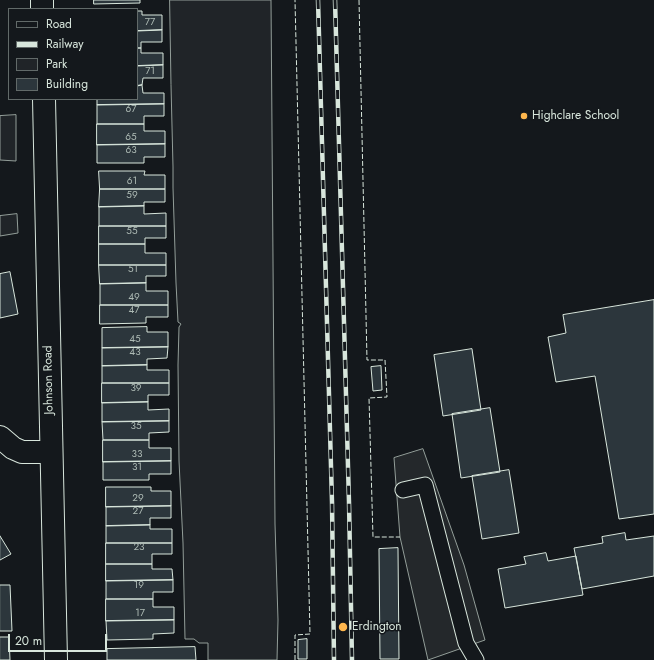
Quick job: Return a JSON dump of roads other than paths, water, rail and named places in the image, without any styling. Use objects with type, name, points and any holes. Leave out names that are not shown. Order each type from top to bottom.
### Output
[{"type":"street","name":"Johnson Road","points":[[44,100],[56,660]]},
{"type":"street","points":[[0,437],[13,448],[22,452],[51,452]]},
{"type":"lane","points":[[402,490],[425,485],[466,643],[476,660]]},
{"type":"railway","points":[[318,0],[332,502],[334,660]]},
{"type":"railway","points":[[335,0],[352,660]]},
{"type":"place","name":"Highclare School","points":[[524,116]]},
{"type":"place","name":"Erdington","points":[[343,627]]}]
